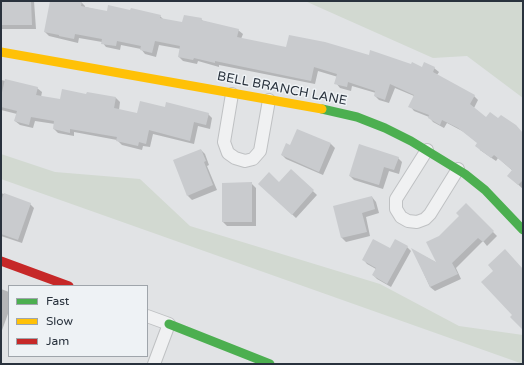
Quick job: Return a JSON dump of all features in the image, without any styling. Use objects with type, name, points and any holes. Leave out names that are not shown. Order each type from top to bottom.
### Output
[{"type":"street","name":"BELL BRANCH LANE","points":[[1,52],[329,110],[357,117],[411,140],[458,169],[485,190],[523,230]]},
{"type":"street","points":[[232,94],[224,142],[228,153],[235,158],[245,161],[253,159],[260,151],[269,100]]},
{"type":"street","points":[[427,150],[396,199],[396,209],[401,217],[408,221],[417,222],[425,219],[430,214],[458,169]]},
{"type":"street","points":[[1,261],[66,285]]},
{"type":"street","points":[[148,316],[270,364]]},
{"type":"street","points":[[154,364],[169,324]]},
{"type":"shaded area","points":[[305,1],[523,1],[523,98],[467,56],[433,58]]},
{"type":"shaded area","points":[[1,154],[55,172],[140,179],[190,226],[380,284],[459,326],[523,335],[523,364],[1,179]]},
{"type":"building","points":[[1,1],[31,1],[32,25],[1,25]]},
{"type":"building","points":[[50,1],[82,1],[81,6],[107,11],[108,5],[130,10],[131,8],[161,15],[160,18],[182,22],[184,15],[202,18],[201,20],[239,29],[237,37],[286,47],[289,35],[325,42],[369,55],[370,50],[411,64],[412,62],[422,67],[424,62],[435,67],[433,72],[475,95],[470,104],[486,117],[490,112],[498,118],[501,115],[516,125],[523,133],[523,180],[518,185],[507,176],[512,170],[494,155],[491,158],[475,146],[477,143],[458,128],[442,120],[440,125],[428,118],[429,115],[408,107],[414,95],[390,84],[385,100],[374,96],[375,91],[348,82],[347,87],[334,84],[337,74],[314,67],[311,81],[215,61],[215,63],[194,58],[193,60],[178,57],[180,46],[155,41],[152,53],[140,50],[141,46],[117,41],[116,46],[101,44],[102,39],[75,34],[74,39],[59,36],[44,32]]},
{"type":"building","points":[[5,79],[38,87],[36,95],[60,99],[62,89],[86,94],[87,92],[116,97],[114,108],[137,113],[140,101],[165,107],[166,102],[209,113],[206,125],[194,122],[190,141],[149,130],[146,144],[139,142],[138,146],[116,141],[117,137],[70,129],[70,133],[53,129],[54,121],[31,117],[29,125],[14,121],[17,111],[1,107],[1,97]]},
{"type":"building","points":[[297,129],[331,143],[319,172],[281,155],[286,143],[290,145]]},
{"type":"building","points":[[359,144],[399,157],[394,170],[384,167],[379,185],[349,176]]},
{"type":"building","points":[[201,149],[206,161],[204,162],[213,185],[187,196],[173,160]]},
{"type":"building","points":[[291,169],[314,190],[292,215],[258,184],[269,172],[279,182]]},
{"type":"building","points":[[252,182],[252,222],[222,222],[222,183]]},
{"type":"building","points":[[4,193],[31,203],[18,240],[1,234],[1,201]]},
{"type":"building","points":[[372,196],[375,209],[362,213],[367,232],[341,238],[333,206]]},
{"type":"building","points":[[466,203],[494,231],[483,242],[478,238],[452,263],[458,274],[430,287],[411,248],[436,262],[426,242],[439,236],[459,216],[456,213]]},
{"type":"building","points":[[373,239],[390,248],[395,239],[408,246],[387,284],[372,275],[376,268],[362,260]]},
{"type":"building","points":[[505,249],[523,269],[523,330],[510,317],[512,315],[481,282],[493,271],[488,265]]},
{"type":"traffic: fast","points":[[322,109],[357,117],[385,128],[411,141],[465,174],[485,190],[523,230]]},
{"type":"traffic: fast","points":[[169,324],[270,364]]},
{"type":"traffic: slow","points":[[1,52],[322,109]]},
{"type":"traffic: jam","points":[[1,261],[66,285]]}]
